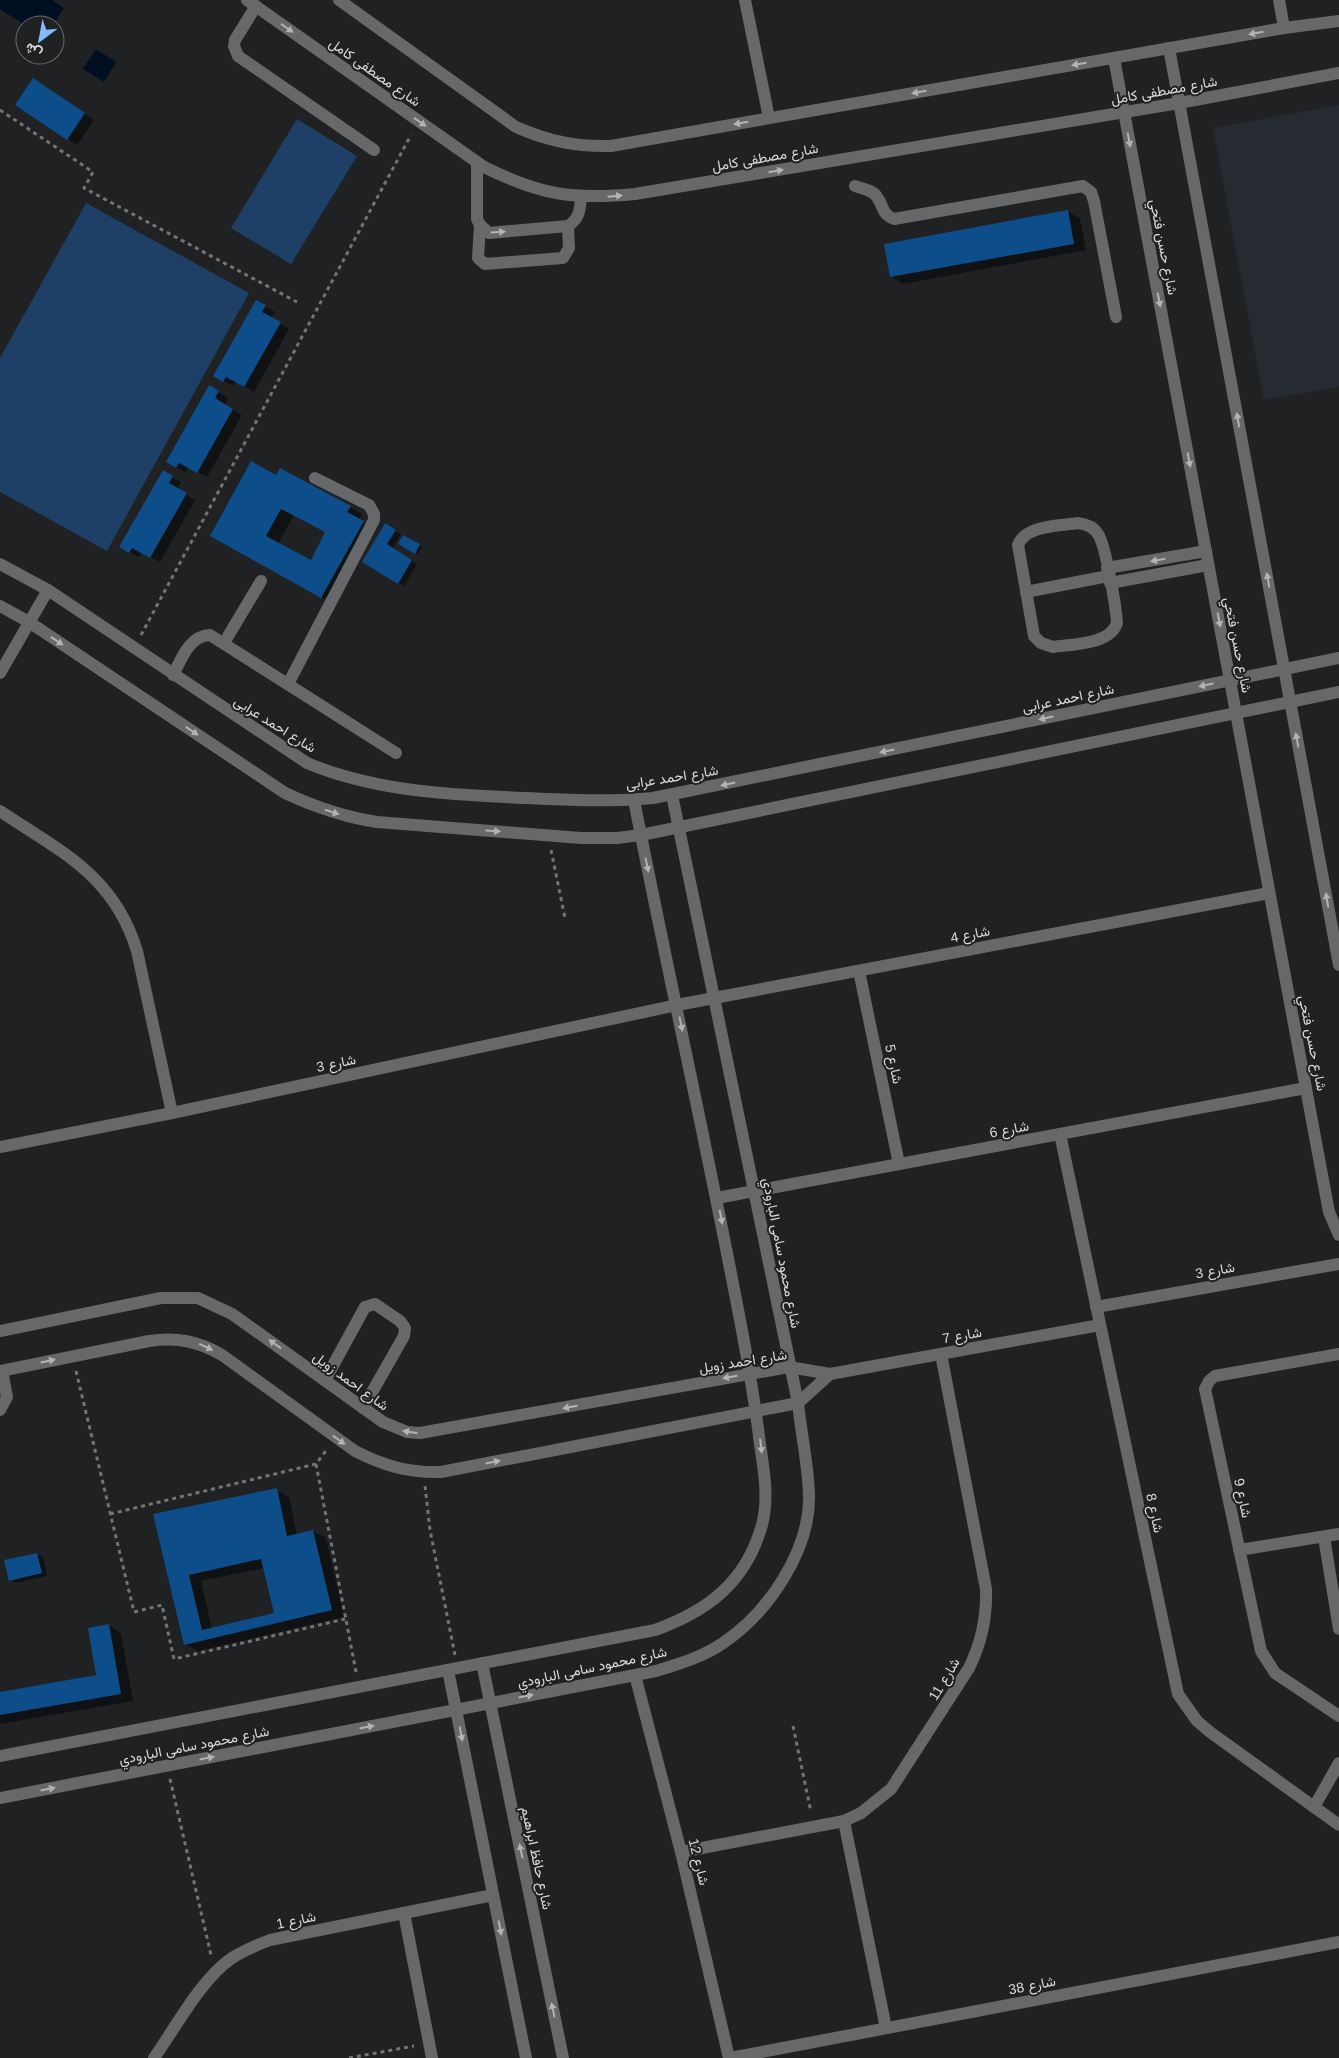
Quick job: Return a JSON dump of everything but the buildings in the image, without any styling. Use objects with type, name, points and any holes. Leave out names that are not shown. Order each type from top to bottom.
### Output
[{"type":"street","points":[[339,0],[516,127],[562,144],[587,147],[612,146],[1284,28],[1339,21]]},
{"type":"street","points":[[745,0],[769,118]]},
{"type":"street","points":[[1279,0],[1284,28]]},
{"type":"street","points":[[252,3],[234,40],[238,56],[374,150]]},
{"type":"street","name":"شارع مصطفى كامل","points":[[252,3],[477,163],[520,184],[557,194],[596,198],[635,194],[1179,103],[1339,73]]},
{"type":"street","points":[[1169,48],[1339,965]]},
{"type":"street","name":"شارع حسن فتحي","points":[[1114,58],[1329,1212],[1339,1235]]},
{"type":"street","points":[[477,163],[477,213],[480,225],[478,258],[485,264],[563,258],[569,251],[568,226]]},
{"type":"street","points":[[855,186],[878,197],[883,212],[894,219],[1083,186],[1091,192],[1094,201],[1116,317]]},
{"type":"street","points":[[480,225],[489,233],[568,226],[580,213],[581,196]]},
{"type":"street","points":[[288,684],[374,520],[374,514],[369,505],[315,478]]},
{"type":"street","points":[[1078,523],[1087,524],[1098,534],[1117,623],[1110,635],[1104,638],[1053,647],[1042,643],[1034,636],[1026,592],[1018,545],[1020,538],[1032,531],[1078,523]]},
{"type":"street","points":[[1026,592],[1108,576],[1206,551]]},
{"type":"street","name":"شارع احمد عرابى","points":[[0,564],[48,590],[133,649],[307,763],[355,780],[484,796],[596,801],[634,800],[672,795],[1339,658]]},
{"type":"street","points":[[1108,576],[1208,565]]},
{"type":"street","points":[[224,643],[261,581]]},
{"type":"street","points":[[0,673],[48,590]]},
{"type":"street","points":[[0,606],[29,622],[285,792],[307,803],[352,818],[376,822],[548,836],[601,838],[641,835],[1339,692]]},
{"type":"street","points":[[172,674],[194,639],[202,635],[210,635],[396,752]]},
{"type":"street","name":"شارع محمود سامى البارودي","points":[[0,1798],[635,1675],[691,1660],[722,1644],[750,1622],[774,1594],[792,1564],[804,1530],[809,1495],[798,1403],[672,795]]},
{"type":"street","name":"شارع محمود سامى البارودي","points":[[0,1756],[655,1630],[685,1619],[712,1602],[734,1580],[747,1560],[762,1524],[767,1492],[750,1374],[717,1198],[634,800]]},
{"type":"street","points":[[0,811],[94,876],[121,910],[137,951],[172,1113]]},
{"type":"street","name":"شارع 4","points":[[677,1005],[1270,893]]},
{"type":"street","name":"شارع 5","points":[[859,971],[899,1164]]},
{"type":"street","name":"شارع 3","points":[[0,1147],[172,1113],[677,1005]]},
{"type":"street","name":"شارع 6","points":[[717,1198],[1306,1088]]},
{"type":"street","name":"شارع 8","points":[[1060,1134],[1178,1694],[1197,1722],[1339,1825]]},
{"type":"street","name":"شارع 3","points":[[1096,1307],[1339,1264]]},
{"type":"street","name":"شارع احمد زويل","points":[[0,1331],[161,1298],[198,1298],[232,1314],[363,1408],[395,1428],[420,1434],[790,1366],[830,1374]]},
{"type":"street","points":[[325,1380],[365,1307],[375,1304],[400,1321],[405,1328],[404,1336],[363,1408]]},
{"type":"street","name":"شارع 7","points":[[830,1374],[1100,1325]]},
{"type":"street","points":[[0,1410],[7,1397],[1,1371],[168,1338],[187,1339],[206,1345],[355,1451],[376,1462],[399,1469],[423,1473],[441,1472],[798,1403],[830,1374]]},
{"type":"street","name":"شارع 11","points":[[681,1852],[844,1822],[861,1814],[892,1789],[969,1668],[978,1650],[984,1630],[987,1610],[986,1589],[941,1354]]},
{"type":"street","name":"شارع 9","points":[[1339,1354],[1215,1376],[1208,1382],[1205,1390],[1261,1651],[1267,1663],[1285,1681],[1339,1716]]},
{"type":"street","points":[[1239,1550],[1339,1534]]},
{"type":"street","points":[[1324,1536],[1339,1629]]},
{"type":"street","name":"شارع حافظ ابراهيم","points":[[482,1663],[563,2058]]},
{"type":"street","points":[[453,1669],[456,1710],[526,2058]]},
{"type":"street","name":"شارع 12","points":[[635,1675],[681,1852],[729,2058]]},
{"type":"street","points":[[1314,1807],[1339,1763]]},
{"type":"street","points":[[844,1822],[886,2028]]},
{"type":"street","name":"شارع 1","points":[[154,2058],[215,1973],[231,1958],[250,1947],[270,1940],[494,1895]]},
{"type":"street","points":[[404,1913],[432,2058]]},
{"type":"street","name":"شارع 38","points":[[729,2058],[1338,1940]]},
{"type":"path","points":[[0,110],[93,172],[84,188],[296,302]]},
{"type":"path","points":[[133,649],[419,121]]},
{"type":"path","points":[[548,836],[565,918]]},
{"type":"path","points":[[72,1356],[134,1612],[162,1605],[174,1658],[345,1619]]},
{"type":"path","points":[[110,1514],[316,1464],[359,1687]]},
{"type":"path","points":[[423,1473],[430,1530],[453,1669]]},
{"type":"path","points":[[793,1726],[815,1827]]},
{"type":"path","points":[[167,1766],[215,1973]]},
{"type":"path","points":[[350,2058],[430,2044]]},
{"type":"shaded area","points":[[0,0],[52,0],[64,8],[59,15],[15,15],[15,19],[0,9]]},
{"type":"shaded area","points":[[96,49],[116,62],[104,82],[83,69]]},
{"type":"shaded area","points":[[1339,105],[1339,387],[1264,400],[1213,128]]},
{"type":"shaded area","points":[[297,119],[357,156],[291,264],[231,228]]},
{"type":"shaded area","points":[[86,203],[249,293],[107,551],[0,492],[0,358]]}]
